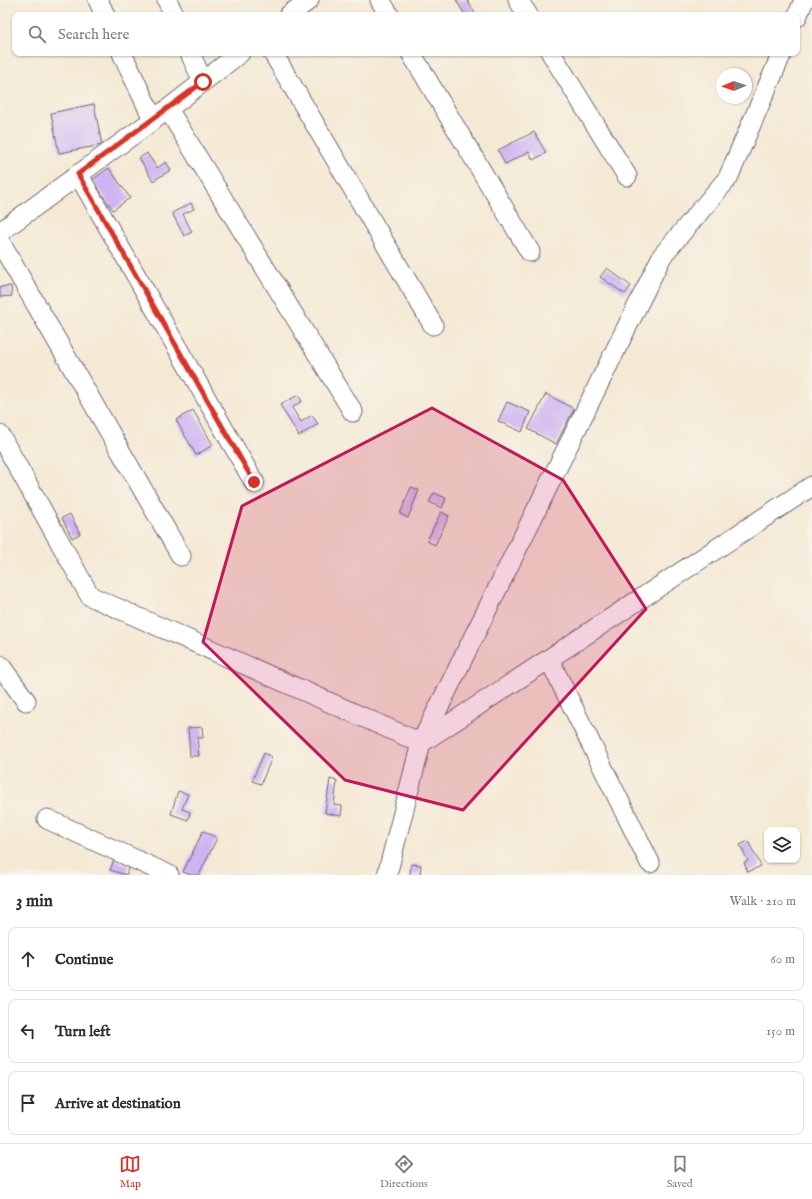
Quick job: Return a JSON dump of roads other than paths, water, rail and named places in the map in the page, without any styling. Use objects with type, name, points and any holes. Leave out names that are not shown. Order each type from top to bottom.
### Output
[{"type":"street","points":[[98,0],[103,12]]},
{"type":"street","points":[[167,0],[173,12]]},
{"type":"street","points":[[293,12],[309,0]]},
{"type":"street","points":[[380,0],[387,12]]},
{"type":"street","points":[[518,0],[526,12]]},
{"type":"street","points":[[799,12],[804,0]]},
{"type":"street","points":[[124,56],[353,412]]},
{"type":"street","points":[[191,56],[203,82]]},
{"type":"street","points":[[0,232],[236,56]]},
{"type":"street","points":[[275,56],[433,325]]},
{"type":"street","points":[[413,56],[530,252]]},
{"type":"street","points":[[553,56],[627,176]]},
{"type":"street","points":[[387,875],[421,743],[662,256],[728,178],[781,56]]},
{"type":"street","points":[[78,174],[254,482]]},
{"type":"street","points":[[0,242],[181,556]]},
{"type":"street","points":[[0,435],[90,596],[421,743]]},
{"type":"street","points":[[421,743],[812,486]]},
{"type":"street","points":[[549,659],[650,863]]},
{"type":"street","points":[[0,665],[26,701]]},
{"type":"street","points":[[47,819],[169,875]]}]
